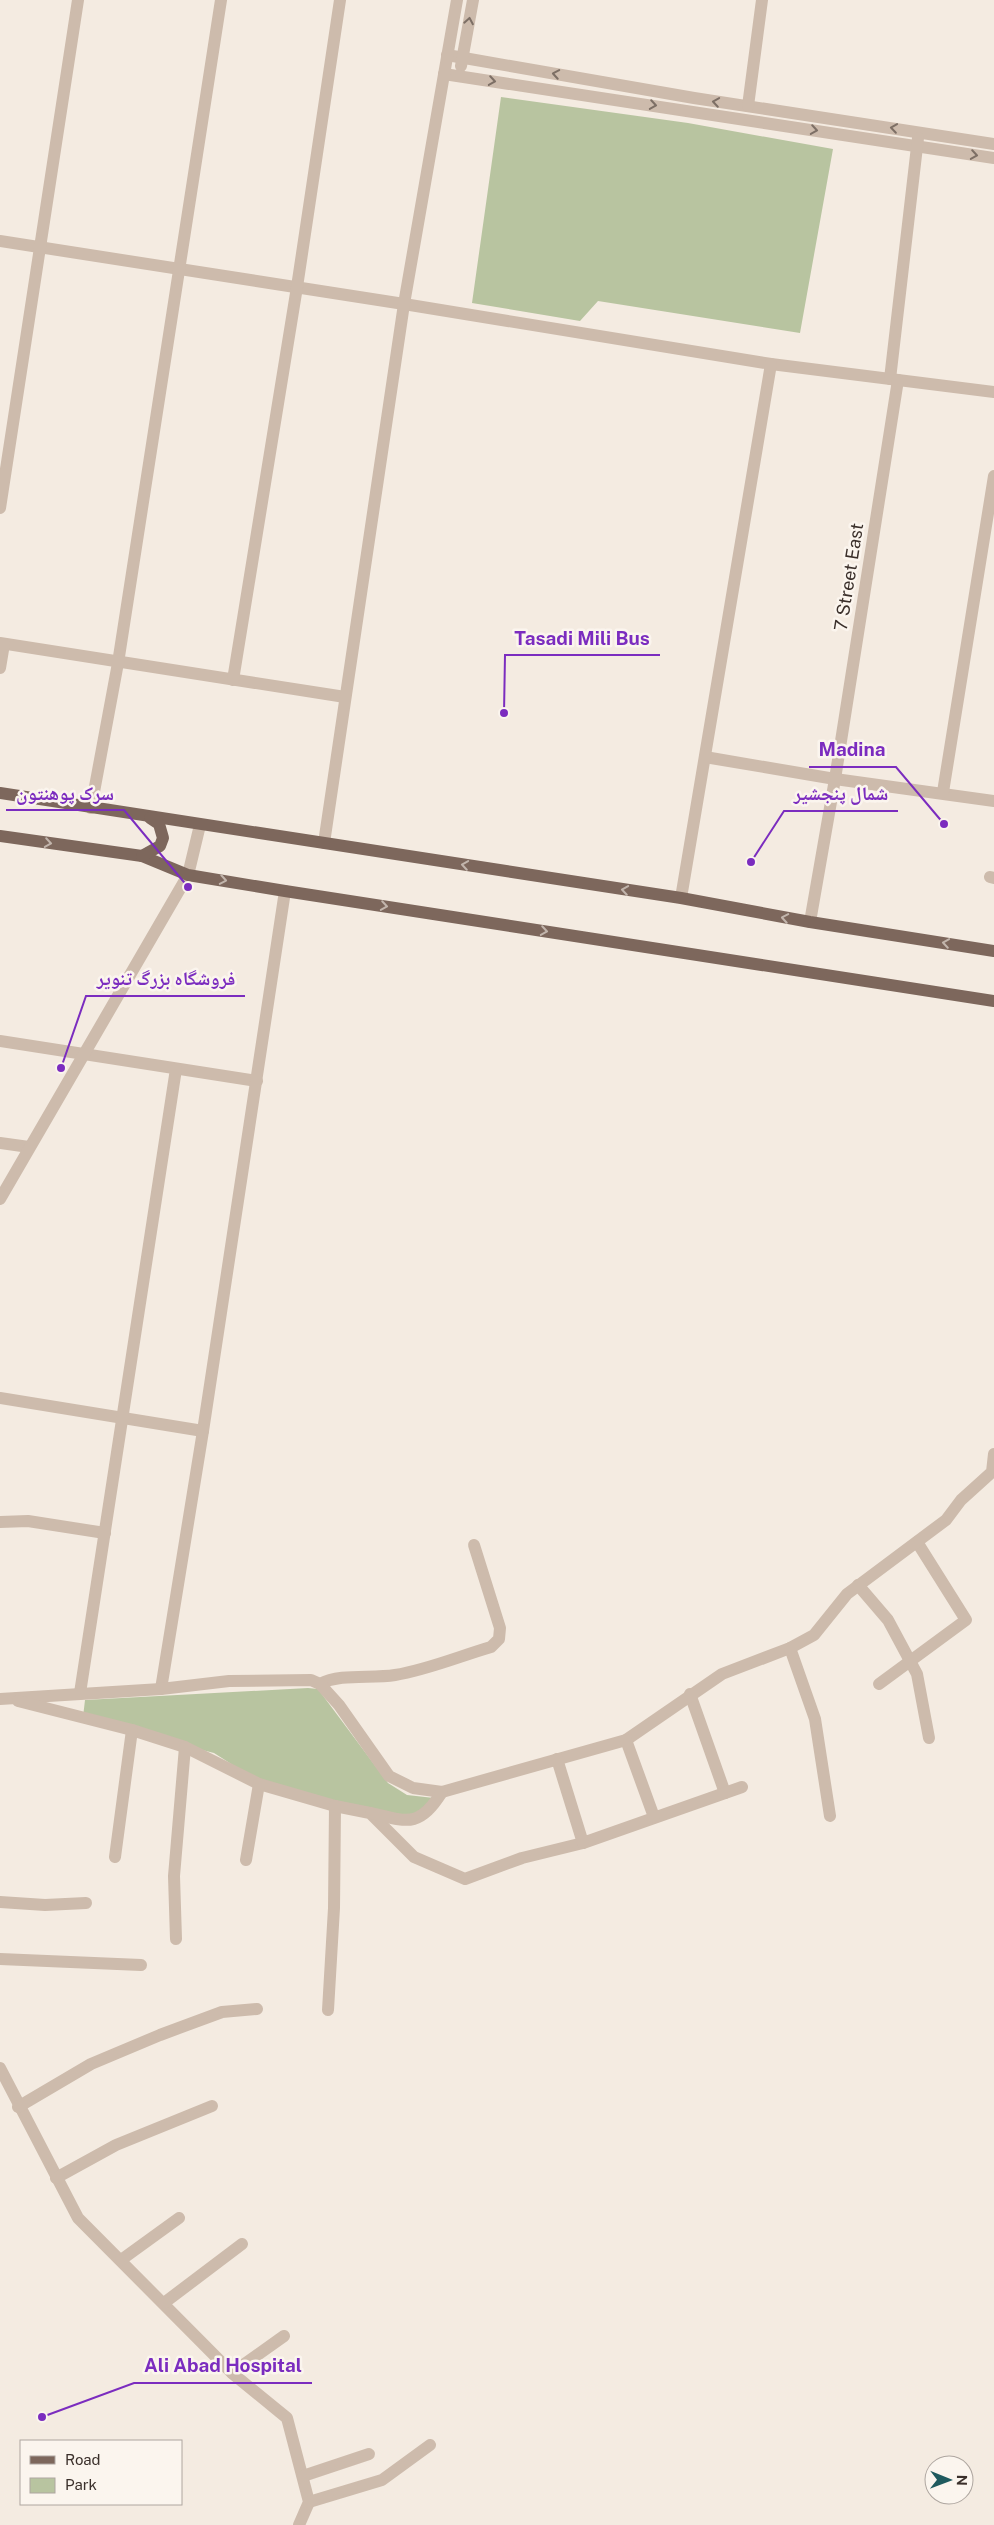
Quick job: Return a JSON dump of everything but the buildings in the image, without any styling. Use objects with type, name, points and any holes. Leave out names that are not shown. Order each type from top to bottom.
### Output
[{"type":"main road","points":[[0,793],[681,898],[810,922],[994,951]]},
{"type":"main road","points":[[142,856],[160,846],[164,838],[159,824],[148,817]]},
{"type":"main road","points":[[0,836],[142,856],[188,874],[285,891],[994,1001]]},
{"type":"street","points":[[0,508],[78,0]]},
{"type":"street","points":[[91,808],[118,663],[220,0]]},
{"type":"street","points":[[233,680],[297,287],[340,0]]},
{"type":"street","points":[[324,843],[404,304],[457,0]]},
{"type":"street","points":[[460,76],[473,0]]},
{"type":"street","points":[[748,106],[762,0]]},
{"type":"street","points":[[447,55],[748,106],[994,144]]},
{"type":"street","points":[[444,74],[994,158]]},
{"type":"street","name":"7 Street East","points":[[810,922],[835,779],[894,379],[919,132]]},
{"type":"street","points":[[0,242],[297,287],[771,364],[994,392]]},
{"type":"street","points":[[681,898],[771,364]]},
{"type":"street","points":[[943,792],[994,476]]},
{"type":"street","points":[[0,668],[2,643],[118,663],[345,697]]},
{"type":"street","points":[[705,757],[835,779],[943,792],[994,801]]},
{"type":"street","points":[[0,1199],[188,874],[200,825]]},
{"type":"street","points":[[161,1689],[203,1431],[285,891]]},
{"type":"street","points":[[0,1041],[257,1081]]},
{"type":"street","points":[[80,1693],[176,1069]]},
{"type":"street","points":[[0,1143],[29,1147]]},
{"type":"street","points":[[0,1398],[203,1431]]},
{"type":"street","points":[[326,1681],[339,1705],[390,1776],[413,1788],[442,1792],[626,1740],[648,1727],[690,1694],[722,1674],[790,1648],[814,1635],[847,1594],[946,1520],[961,1500],[993,1472],[994,1454]]},
{"type":"street","points":[[0,1522],[28,1521],[105,1533]]},
{"type":"street","points":[[879,1684],[966,1620],[917,1542]]},
{"type":"street","points":[[4,1699],[161,1689],[229,1681],[326,1681],[398,1675],[491,1647],[499,1639],[500,1628],[474,1545]]},
{"type":"street","points":[[858,1585],[888,1620],[917,1674],[929,1738]]},
{"type":"street","points":[[790,1648],[815,1719],[830,1816]]},
{"type":"street","points":[[690,1694],[725,1794]]},
{"type":"street","points":[[4,1699],[132,1730],[185,1747],[259,1784],[336,1806],[402,1820],[419,1819],[431,1809],[442,1792]]},
{"type":"street","points":[[115,1857],[132,1730]]},
{"type":"street","points":[[626,1740],[654,1817]]},
{"type":"street","points":[[176,1939],[174,1876],[185,1747]]},
{"type":"street","points":[[557,1760],[583,1843]]},
{"type":"street","points":[[246,1860],[259,1784]]},
{"type":"street","points":[[370,1813],[414,1857],[465,1879],[522,1858],[583,1843],[742,1787]]},
{"type":"street","points":[[328,2010],[334,1908],[336,1806]]},
{"type":"street","points":[[0,1902],[45,1905],[86,1903]]},
{"type":"street","points":[[0,1959],[141,1965]]},
{"type":"street","points":[[18,2107],[91,2064],[160,2035],[222,2012],[257,2009]]},
{"type":"street","points":[[0,2068],[18,2107],[78,2218],[122,2260],[232,2373],[287,2418],[309,2502],[299,2525]]},
{"type":"street","points":[[56,2178],[116,2145],[212,2106]]},
{"type":"street","points":[[122,2260],[179,2218]]},
{"type":"street","points":[[164,2303],[242,2244]]},
{"type":"street","points":[[232,2373],[284,2336]]},
{"type":"street","points":[[309,2502],[382,2480],[430,2445]]},
{"type":"street","points":[[303,2476],[369,2454]]},
{"type":"green space","points":[[501,97],[688,123],[833,149],[800,333],[598,301],[580,321],[472,303]]},
{"type":"green space","points":[[318,1689],[388,1783],[407,1795],[434,1798],[413,1817],[266,1786],[214,1753],[116,1728],[83,1717],[85,1700]]},
{"type":"place","name":"Tasadi Mili Bus","points":[[504,713]]},
{"type":"place","name":"Madina","points":[[944,824]]},
{"type":"place","name":"شمال پنجشیر","points":[[751,862]]},
{"type":"place","name":"سرک پوهنتون","points":[[188,887]]},
{"type":"place","name":"فروشگاه بزرگ تنویر","points":[[61,1068]]},
{"type":"place","name":"Ali Abad Hospital","points":[[42,2417]]}]
